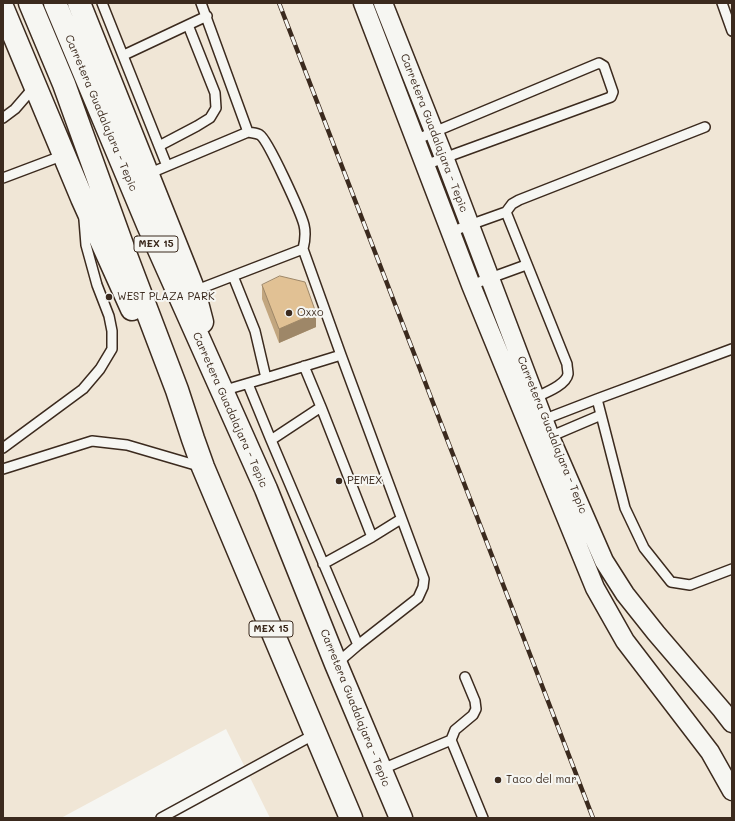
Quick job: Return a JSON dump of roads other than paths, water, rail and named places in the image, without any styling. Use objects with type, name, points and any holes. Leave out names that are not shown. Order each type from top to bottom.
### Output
[{"type":"highway","name":"Carretera Guadalajara - Tepic","points":[[30,3],[64,84],[177,390],[192,439],[203,467],[351,818]]},
{"type":"highway","name":"Carretera Guadalajara - Tepic","points":[[55,3],[142,211],[187,294],[208,359],[266,489],[336,664],[401,818]]},
{"type":"highway","points":[[79,3],[158,170],[187,294]]},
{"type":"highway","points":[[3,9],[82,198],[192,439]]},
{"type":"street","name":"Carretera Guadalajara - Tepic","points":[[363,3],[470,285],[519,405],[536,423]]},
{"type":"street","name":"Carretera Guadalajara - Tepic","points":[[383,3],[444,157],[535,397],[536,423],[595,588],[625,641],[710,752],[732,791]]},
{"type":"street","name":"Carretera Guadalajara - Tepic","points":[[543,440],[604,561],[625,594],[732,723]]},
{"type":"lane","points":[[102,3],[159,146],[158,170],[248,132],[260,135],[268,144],[274,155],[304,224],[306,238],[303,249],[340,355],[424,579],[423,587],[418,598],[336,664]]},
{"type":"lane","points":[[201,3],[248,132]]},
{"type":"lane","points":[[722,3],[732,30]]},
{"type":"lane","points":[[124,55],[207,16]]},
{"type":"lane","points":[[159,146],[198,126],[210,118],[216,108],[215,93],[188,25]]},
{"type":"lane","points":[[415,140],[599,63],[604,66],[613,92],[611,97],[425,165]]},
{"type":"lane","points":[[3,118],[15,109],[35,85]]},
{"type":"lane","points":[[450,232],[506,212],[512,204],[519,200],[705,127]]},
{"type":"lane","points":[[3,178],[64,154]]},
{"type":"lane","points":[[3,448],[83,389],[100,369],[112,349],[112,332],[109,316],[97,285],[86,245],[82,198]]},
{"type":"lane","points":[[506,212],[567,364],[568,375],[557,387],[519,405]]},
{"type":"lane","points":[[187,294],[303,249]]},
{"type":"lane","points":[[470,285],[526,265]]},
{"type":"lane","points":[[233,276],[255,331],[266,378]]},
{"type":"lane","points":[[536,423],[596,399],[732,349]]},
{"type":"lane","points":[[222,391],[340,355]]},
{"type":"lane","points":[[304,366],[372,537]]},
{"type":"lane","points":[[248,384],[358,645]]},
{"type":"lane","points":[[596,399],[625,508],[644,548],[672,582],[690,585],[732,569]]},
{"type":"lane","points":[[271,440],[321,407]]},
{"type":"lane","points":[[543,440],[601,415]]},
{"type":"lane","points":[[3,469],[92,442],[127,445],[203,467]]},
{"type":"lane","points":[[324,564],[401,519]]},
{"type":"lane","points":[[465,677],[475,700],[476,709],[473,715],[454,730],[451,740],[482,817]]},
{"type":"lane","points":[[162,818],[316,734]]},
{"type":"lane","points":[[380,770],[451,740]]},
{"type":"railway","points":[[279,3],[593,818]]},
{"type":"place","name":"WEST PLAZA PARK","points":[[109,297]]},
{"type":"place","name":"Oxxo","points":[[289,313]]},
{"type":"place","name":"PEMEX","points":[[339,481]]},
{"type":"place","name":"Taco del mar","points":[[498,780]]}]
